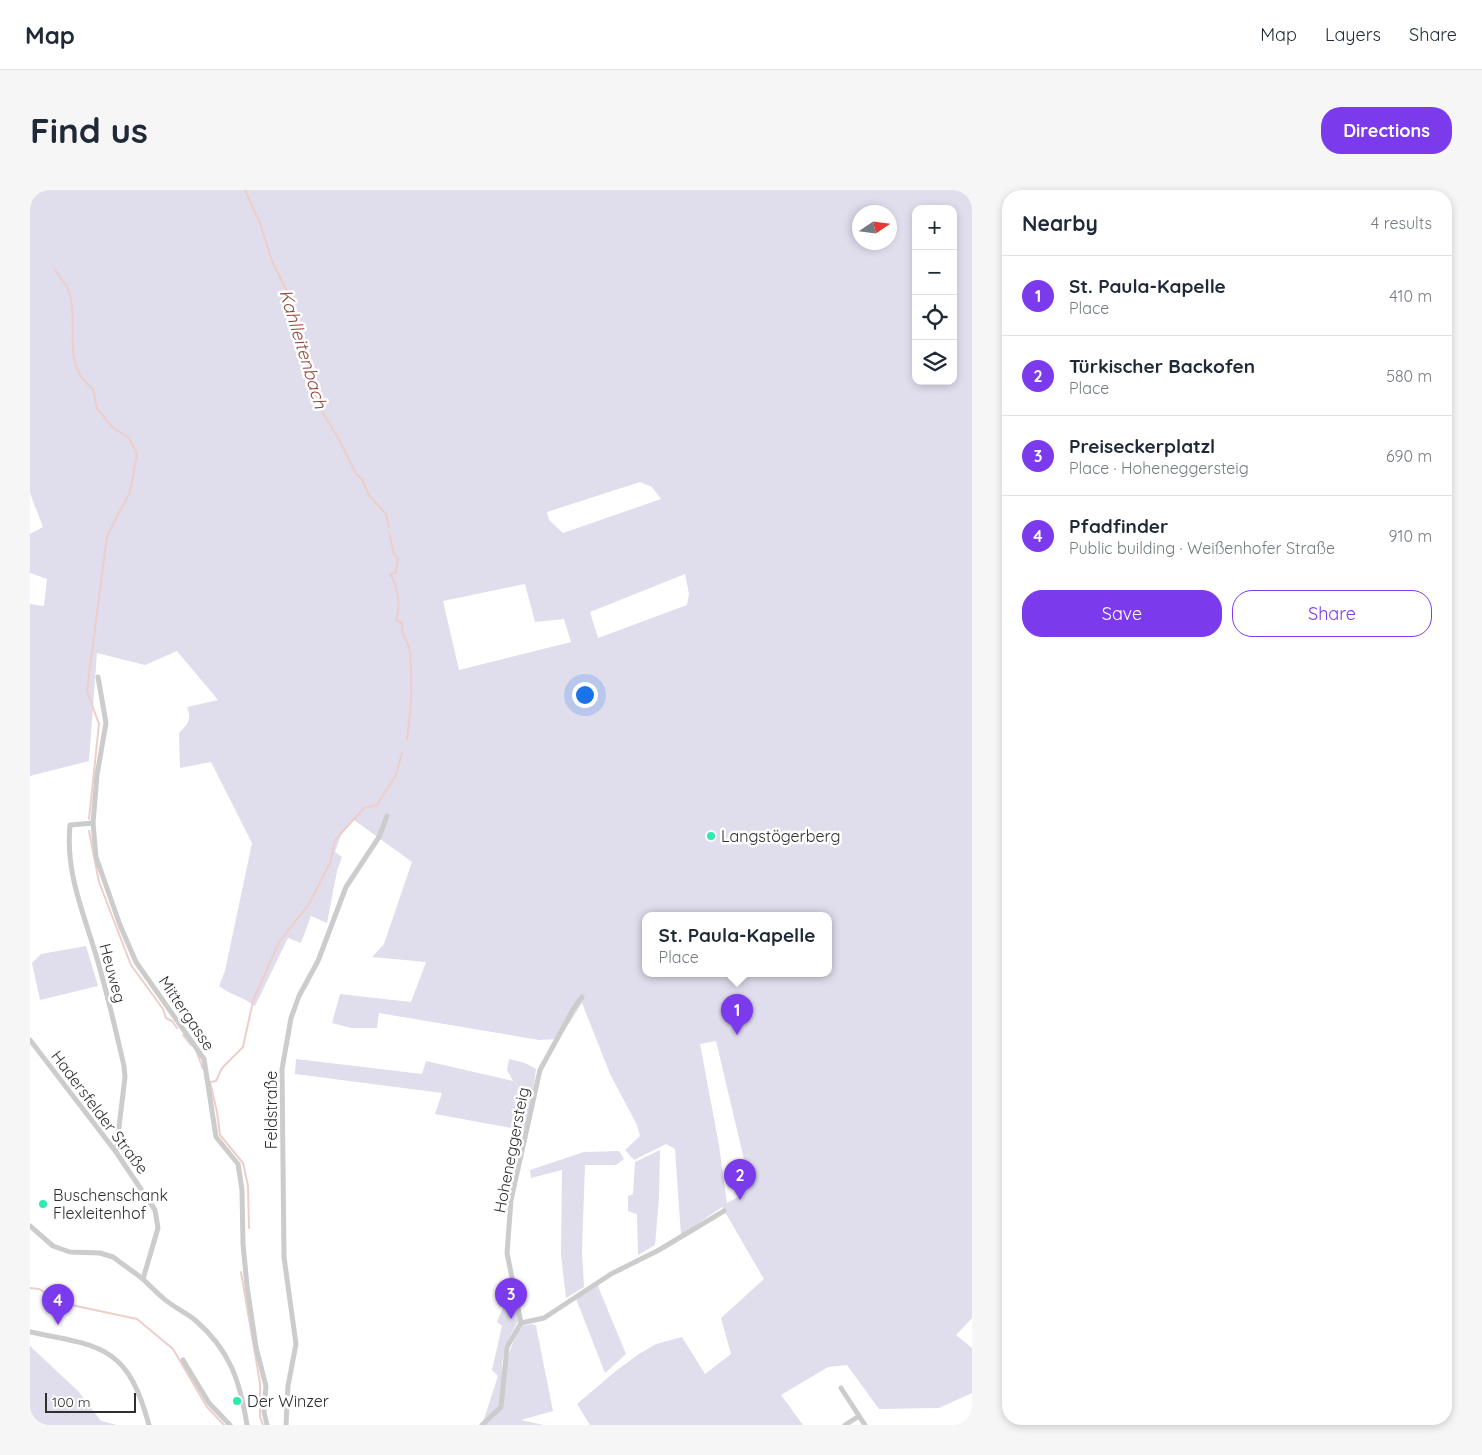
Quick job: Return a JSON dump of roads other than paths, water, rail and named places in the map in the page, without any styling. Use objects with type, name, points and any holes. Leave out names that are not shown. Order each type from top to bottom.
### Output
[{"type":"street","name":"Mittergasse","points":[[98,677],[106,722],[97,775],[93,823],[94,843],[100,869],[128,946],[136,962],[204,1060],[216,1137],[238,1164],[242,1190],[243,1244],[247,1286],[256,1347],[266,1386],[264,1412],[267,1425]]},
{"type":"street","name":"Feldstraße","points":[[286,1425],[288,1386],[296,1344],[284,1257],[282,1069],[286,1042],[299,996],[318,961],[346,887],[379,838],[387,816]]},
{"type":"street","name":"Heuweg","points":[[93,823],[70,825],[70,864],[124,1066],[125,1077],[116,1152]]},
{"type":"street","name":"Hoheneggersteig","points":[[521,1323],[507,1253],[511,1200],[540,1070],[582,997]]},
{"type":"street","name":"Hadersfelder Straße","points":[[30,1040],[116,1152],[155,1210],[158,1228],[143,1279]]},
{"type":"street","points":[[482,1425],[501,1407],[507,1346],[521,1323],[544,1318],[610,1274],[660,1250],[724,1211]]},
{"type":"street","points":[[30,1226],[52,1246],[70,1252],[100,1253],[113,1257],[143,1279],[164,1299],[194,1318],[210,1333],[223,1351],[240,1385],[247,1425]]},
{"type":"street","points":[[30,1332],[74,1340],[102,1348],[116,1359],[133,1379],[141,1394],[149,1425]]},
{"type":"street","points":[[183,1360],[209,1403],[230,1425]]},
{"type":"street","points":[[841,1388],[864,1425]]},
{"type":"street","points":[[845,1425],[859,1416]]},
{"type":"waterway","name":"Kahlleitenbach","points":[[245,190],[260,223],[272,261],[287,291],[294,327],[303,342],[309,360],[318,405],[340,441],[356,474],[362,479],[369,495],[386,514],[389,527]]},
{"type":"waterway","points":[[55,270],[68,289],[71,302],[74,355],[77,368],[83,379],[93,389],[97,408],[112,427],[129,438],[137,454],[130,492],[107,536],[87,691],[99,724],[89,819]]},
{"type":"waterway","name":"Kahlleitenbach","points":[[389,532],[394,554],[398,559],[396,572],[390,575],[398,597],[398,615],[396,620],[402,623],[403,636],[410,652],[411,695],[407,739]]},
{"type":"waterway","name":"Kahlleitenbach","points":[[249,1228],[248,1186],[243,1163],[220,1135],[210,1082],[216,1081],[222,1068],[243,1047],[253,1001],[279,942],[309,904],[330,863],[335,840],[364,808],[377,805],[396,775],[402,753]]},
{"type":"waterway","points":[[89,831],[99,882],[131,965],[163,1009],[166,1018],[172,1021],[177,1028]]},
{"type":"waterway","points":[[183,1035],[191,1045]]},
{"type":"waterway","points":[[196,1050],[203,1069]]},
{"type":"waterway","points":[[241,1272],[260,1383],[260,1417],[263,1425]]},
{"type":"waterway","points":[[30,1288],[39,1289],[62,1303],[137,1319],[173,1349],[207,1407],[224,1425]]},
{"type":"place","name":"Langstögerberg","points":[[711,836]]},
{"type":"place","name":"St. Paula-Kapelle","points":[[737,1035]]},
{"type":"place","name":"Türkischer Backofen","points":[[740,1200]]},
{"type":"place","name":"Buschenschank Flexleitenhof","points":[[43,1204]]},
{"type":"place","name":"Preiseckerplatzl","points":[[511,1319]]},
{"type":"place","name":"Pfadfinder","points":[[58,1325]]},
{"type":"place","name":"Der Winzer","points":[[237,1401]]}]
